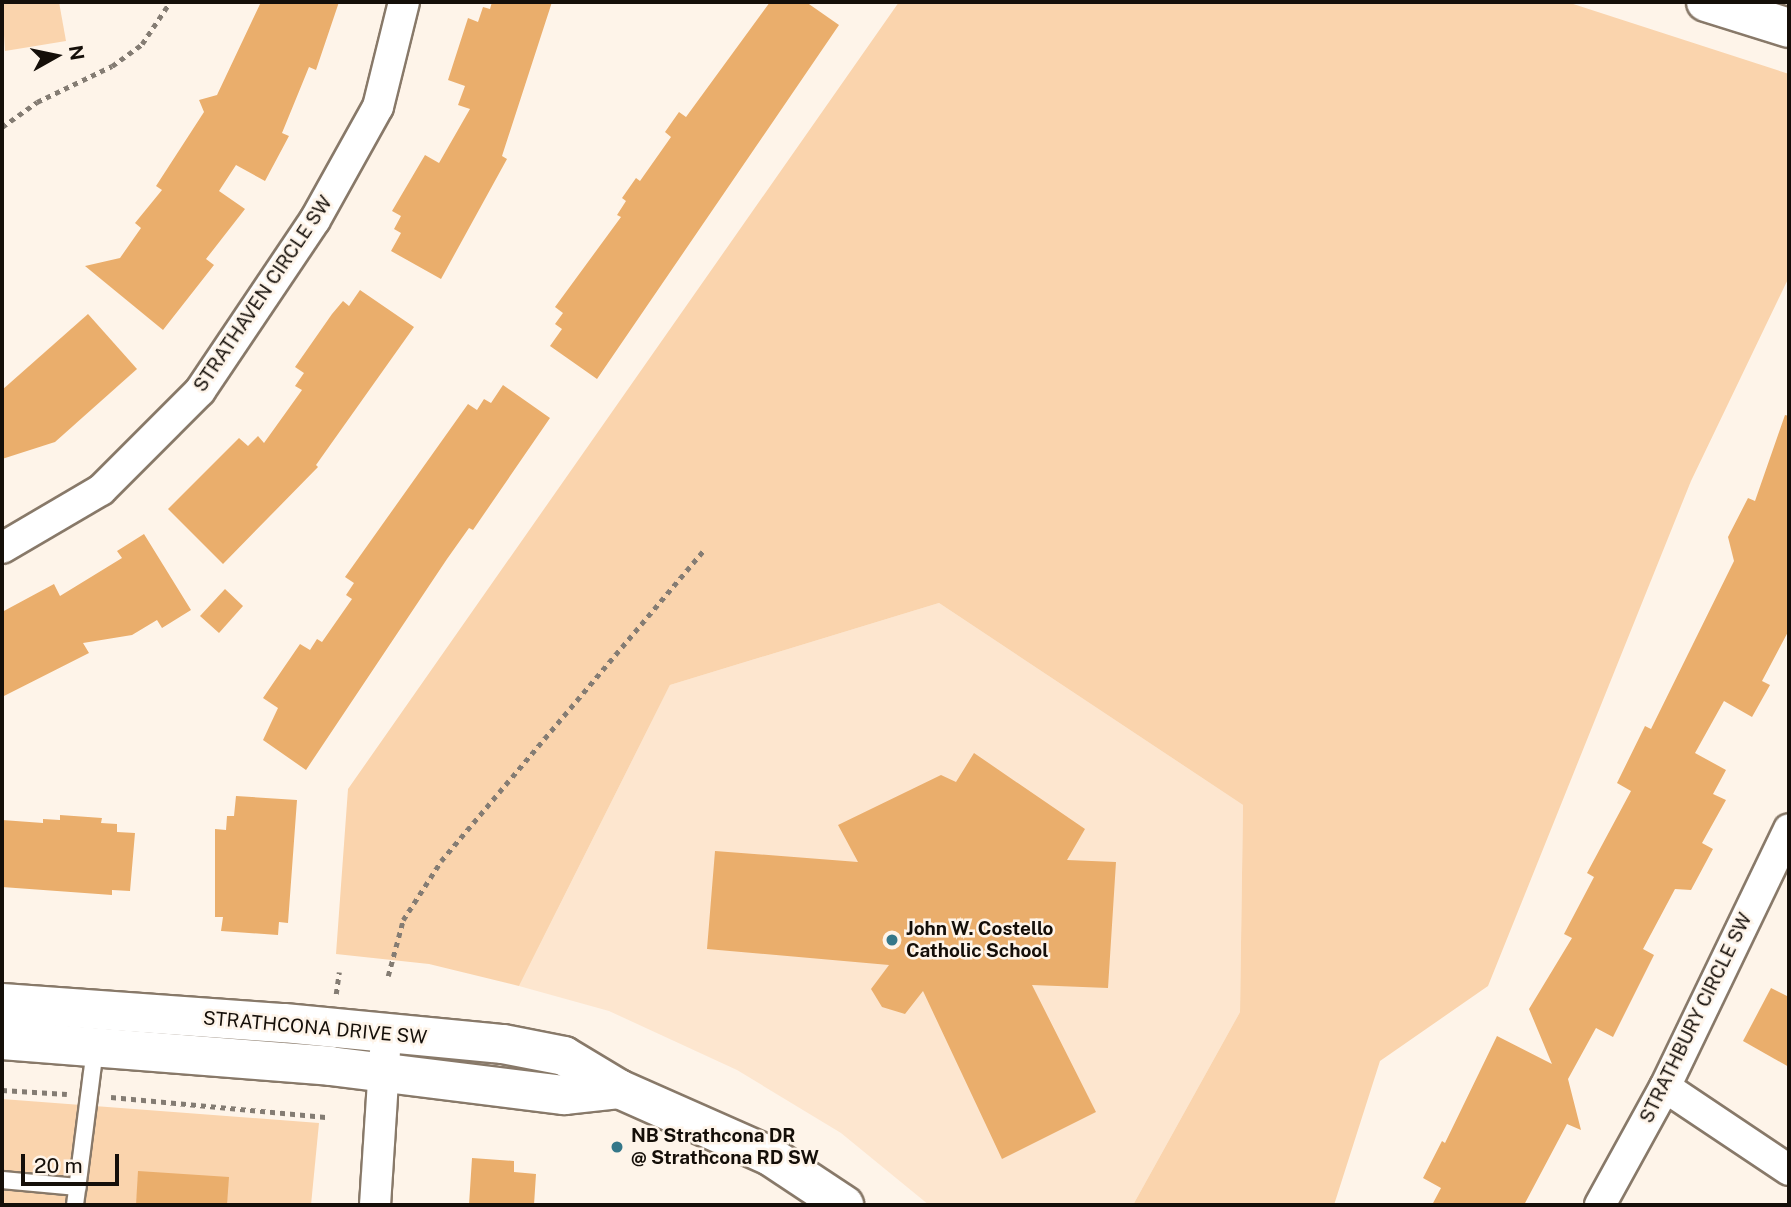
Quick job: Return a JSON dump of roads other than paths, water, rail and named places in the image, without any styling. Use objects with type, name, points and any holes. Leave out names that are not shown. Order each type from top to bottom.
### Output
[{"type":"street","name":"STRATHAVEN CIRCLE SW","points":[[2,548],[101,490],[200,391],[315,220],[378,107],[404,2]]},
{"type":"street","points":[[1706,2],[1789,28]]},
{"type":"street","name":"STRATHBURY CIRCLE SW","points":[[1600,1205],[1665,1087],[1789,830]]},
{"type":"street","name":"STRATHCONA DRIVE SW","points":[[2,1003],[503,1044],[564,1056],[620,1088],[726,1133],[844,1205]]},
{"type":"street","points":[[375,1205],[385,1035]]},
{"type":"street","name":"STRATHCONA DRIVE SW","points":[[2,1040],[497,1083],[564,1094],[620,1088]]},
{"type":"street","points":[[1665,1087],[1789,1170]]},
{"type":"lane","points":[[75,1205],[79,1187],[86,1095],[95,1048]]},
{"type":"lane","points":[[2,1180],[79,1187]]},
{"type":"place","name":"John W. Costello Catholic School","points":[[892,940]]},
{"type":"place","name":"NB Strathcona DR @ Strathcona RD SW","points":[[617,1147]]}]
